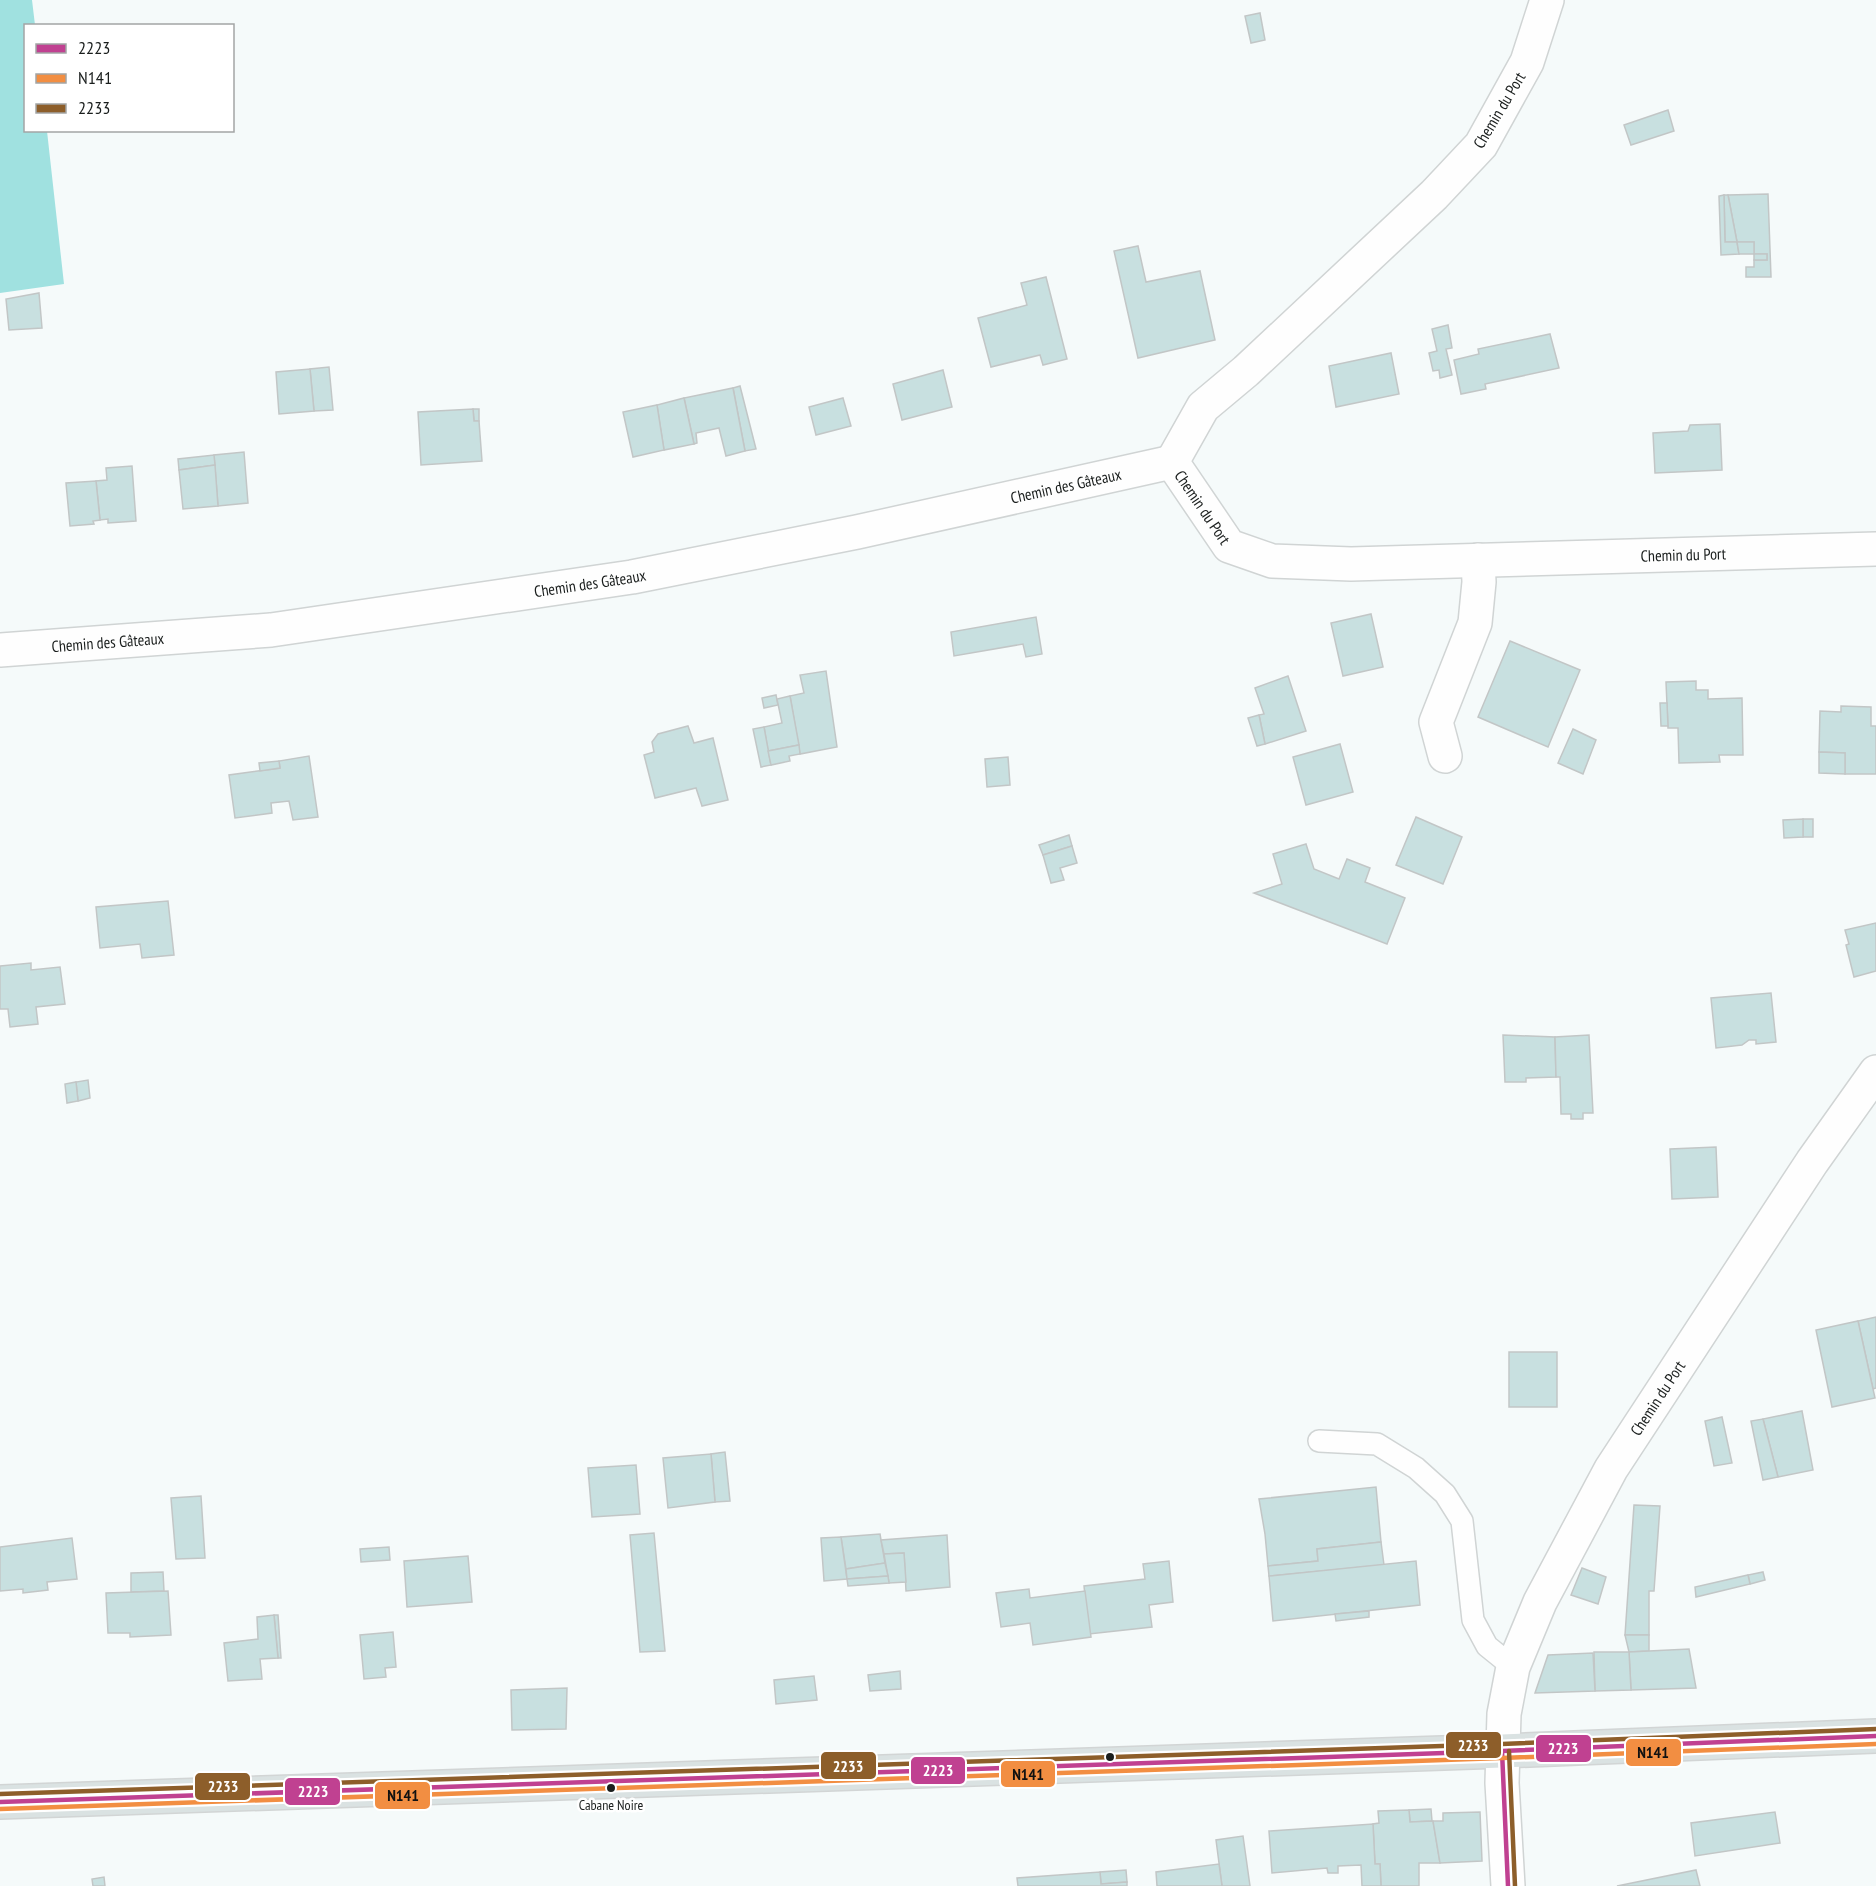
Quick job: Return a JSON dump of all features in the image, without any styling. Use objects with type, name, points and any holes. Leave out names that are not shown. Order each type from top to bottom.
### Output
[{"type":"main road","points":[[0,1802],[1502,1751],[1876,1736]]},
{"type":"street","name":"Chemin du Port","points":[[1547,0],[1527,62],[1481,145],[1425,203],[1246,371],[1203,407],[1172,462],[1229,546],[1272,561],[1351,564],[1876,549]]},
{"type":"street","name":"Chemin des Gâteaux","points":[[0,650],[271,630],[632,577],[857,532],[1172,462]]},
{"type":"street","points":[[1445,756],[1436,722],[1475,623],[1479,582],[1478,560]]},
{"type":"street","name":"Chemin du Port","points":[[1508,1886],[1502,1751],[1504,1714],[1513,1667],[1540,1602],[1611,1469],[1812,1162],[1876,1072]]},
{"type":"lane","points":[[1319,1441],[1377,1444],[1416,1468],[1445,1494],[1462,1521],[1473,1620],[1487,1646],[1513,1667]]},
{"type":"shaded area","points":[[0,0],[32,0],[35,24],[24,24],[24,132],[47,132],[64,284],[0,293]]},
{"type":"building","points":[[1260,13],[1265,40],[1251,43],[1245,16]]},
{"type":"building","points":[[1668,110],[1674,131],[1631,145],[1624,125]]},
{"type":"building","points":[[1768,194],[1771,277],[1746,277],[1746,267],[1754,267],[1754,260],[1767,260],[1767,254],[1754,254],[1754,242],[1737,242],[1728,195]]},
{"type":"building","points":[[1724,195],[1728,195],[1737,242],[1725,242]]},
{"type":"building","points":[[1724,195],[1725,242],[1737,242],[1739,254],[1721,255],[1719,196]]},
{"type":"building","points":[[1737,242],[1754,242],[1754,254],[1739,254]]},
{"type":"building","points":[[1138,246],[1146,282],[1200,271],[1215,340],[1138,358],[1114,251]]},
{"type":"building","points":[[1754,254],[1767,254],[1767,260],[1754,260]]},
{"type":"building","points":[[1046,277],[1067,359],[1043,365],[1040,355],[991,367],[978,318],[1027,305],[1021,283]]},
{"type":"building","points":[[39,293],[42,328],[9,330],[6,299]]},
{"type":"building","points":[[1448,325],[1452,348],[1446,349],[1452,375],[1440,378],[1439,370],[1433,371],[1429,353],[1437,351],[1432,329]]},
{"type":"building","points":[[1550,334],[1559,368],[1485,384],[1486,389],[1461,394],[1454,360],[1479,354],[1478,349]]},
{"type":"building","points":[[1391,353],[1399,394],[1336,407],[1329,366]]},
{"type":"building","points":[[329,367],[333,410],[314,411],[310,369]]},
{"type":"building","points":[[310,369],[314,411],[279,414],[276,372]]},
{"type":"building","points":[[943,370],[952,407],[902,420],[893,384]]},
{"type":"building","points":[[740,386],[756,449],[745,451],[733,388]]},
{"type":"building","points":[[733,388],[745,451],[726,456],[719,428],[696,433],[697,443],[694,444],[684,398]]},
{"type":"building","points":[[684,398],[694,444],[664,450],[657,405]]},
{"type":"building","points":[[843,398],[851,426],[816,435],[809,407]]},
{"type":"building","points":[[657,405],[664,450],[633,457],[623,412]]},
{"type":"building","points":[[473,409],[479,409],[479,421],[474,421]]},
{"type":"building","points":[[473,409],[474,421],[479,421],[482,461],[421,465],[418,412]]},
{"type":"building","points":[[1720,424],[1722,470],[1655,473],[1653,433],[1688,431],[1690,425]]},
{"type":"building","points":[[244,452],[248,503],[218,506],[214,455]]},
{"type":"building","points":[[214,455],[215,465],[179,470],[178,459]]},
{"type":"building","points":[[215,465],[218,506],[183,509],[179,470]]},
{"type":"building","points":[[132,466],[136,521],[108,523],[108,519],[100,520],[96,481],[107,480],[106,468]]},
{"type":"building","points":[[96,481],[100,520],[93,521],[94,524],[70,526],[66,483]]},
{"type":"building","points":[[1371,614],[1383,667],[1343,676],[1331,623]]},
{"type":"building","points":[[1036,617],[1042,654],[1026,657],[1023,644],[954,656],[951,632]]},
{"type":"building","points":[[1510,641],[1580,670],[1548,747],[1478,717]]},
{"type":"building","points":[[826,671],[837,747],[800,754],[790,696],[804,693],[800,675]]},
{"type":"building","points":[[1288,676],[1306,731],[1265,744],[1259,715],[1264,714],[1255,688]]},
{"type":"building","points":[[1696,681],[1696,690],[1708,690],[1708,699],[1742,698],[1743,755],[1719,755],[1720,762],[1679,763],[1678,728],[1668,728],[1666,682]]},
{"type":"building","points":[[776,695],[778,705],[764,708],[762,698]]},
{"type":"building","points":[[790,696],[799,745],[768,751],[764,727],[782,723],[777,699]]},
{"type":"building","points":[[1660,703],[1667,703],[1668,726],[1661,726]]},
{"type":"building","points":[[1841,706],[1871,707],[1871,726],[1876,726],[1876,774],[1845,774],[1845,753],[1819,752],[1820,711],[1841,712]]},
{"type":"building","points":[[1259,715],[1265,744],[1257,746],[1248,718]]},
{"type":"building","points":[[688,726],[694,743],[713,738],[728,800],[702,806],[696,788],[655,798],[644,755],[654,752],[652,742],[658,734]]},
{"type":"building","points":[[764,727],[771,765],[761,767],[753,729]]},
{"type":"building","points":[[1573,729],[1596,740],[1583,774],[1558,763]]},
{"type":"building","points":[[1340,744],[1353,792],[1306,805],[1293,757]]},
{"type":"building","points":[[799,745],[800,754],[789,756],[790,761],[771,765],[768,751]]},
{"type":"building","points":[[1819,752],[1845,753],[1845,774],[1819,773]]},
{"type":"building","points":[[309,756],[318,817],[293,820],[289,801],[271,803],[272,813],[235,818],[229,775],[280,768],[279,761]]},
{"type":"building","points":[[1008,757],[1010,785],[987,787],[985,759]]},
{"type":"building","points":[[279,761],[280,768],[260,771],[259,763]]},
{"type":"building","points":[[1416,817],[1462,837],[1443,884],[1396,865]]},
{"type":"building","points":[[1803,819],[1813,819],[1813,837],[1803,837]]},
{"type":"building","points":[[1803,819],[1803,837],[1784,838],[1783,820]]},
{"type":"building","points":[[1069,835],[1072,846],[1043,855],[1039,845]]},
{"type":"building","points":[[1306,844],[1314,869],[1339,879],[1347,859],[1370,868],[1365,882],[1405,898],[1387,944],[1254,893],[1282,884],[1273,854]]},
{"type":"building","points":[[1072,846],[1077,863],[1060,868],[1064,880],[1051,883],[1043,855]]},
{"type":"building","points":[[168,901],[174,955],[142,958],[140,944],[100,948],[96,907]]},
{"type":"building","points":[[1876,923],[1876,971],[1854,977],[1846,945],[1849,944],[1845,930]]},
{"type":"building","points":[[31,963],[31,970],[60,967],[65,1004],[36,1007],[38,1024],[10,1027],[8,1009],[0,1009],[0,966]]},
{"type":"building","points":[[1771,993],[1776,1042],[1756,1044],[1756,1040],[1749,1040],[1742,1045],[1716,1048],[1711,998]]},
{"type":"building","points":[[1503,1035],[1555,1037],[1556,1077],[1526,1078],[1526,1082],[1505,1082]]},
{"type":"building","points":[[1589,1035],[1593,1113],[1583,1113],[1583,1119],[1571,1119],[1571,1114],[1561,1114],[1560,1077],[1556,1077],[1555,1037]]},
{"type":"building","points":[[88,1080],[90,1098],[78,1101],[76,1082]]},
{"type":"building","points":[[76,1082],[78,1101],[67,1103],[65,1084]]},
{"type":"building","points":[[1716,1147],[1718,1197],[1672,1199],[1670,1149]]},
{"type":"building","points":[[1876,1317],[1876,1388],[1873,1389],[1858,1321]]},
{"type":"building","points":[[1858,1321],[1875,1398],[1832,1407],[1816,1330]]},
{"type":"building","points":[[1509,1352],[1557,1352],[1557,1407],[1509,1407]]},
{"type":"building","points":[[1802,1411],[1813,1470],[1778,1477],[1763,1419]]},
{"type":"building","points":[[1722,1417],[1732,1463],[1714,1466],[1705,1421]]},
{"type":"building","points":[[1763,1419],[1778,1477],[1763,1480],[1751,1421]]},
{"type":"building","points":[[725,1452],[730,1501],[715,1502],[711,1454]]},
{"type":"building","points":[[711,1454],[715,1502],[668,1508],[663,1458]]},
{"type":"building","points":[[636,1465],[640,1514],[592,1517],[588,1468]]},
{"type":"building","points":[[1376,1487],[1381,1542],[1317,1549],[1318,1561],[1268,1566],[1259,1499]]},
{"type":"building","points":[[201,1496],[205,1558],[176,1559],[171,1498]]},
{"type":"building","points":[[1634,1505],[1660,1506],[1654,1591],[1649,1591],[1649,1635],[1625,1635]]},
{"type":"building","points":[[654,1533],[665,1651],[640,1652],[630,1535]]},
{"type":"building","points":[[880,1534],[885,1563],[846,1569],[841,1537]]},
{"type":"building","points":[[947,1535],[950,1587],[906,1591],[904,1553],[884,1554],[881,1540]]},
{"type":"building","points":[[841,1537],[847,1579],[824,1581],[821,1538]]},
{"type":"building","points":[[72,1538],[77,1579],[47,1582],[48,1590],[23,1593],[23,1589],[0,1591],[0,1547]]},
{"type":"building","points":[[1381,1542],[1384,1565],[1269,1576],[1268,1566],[1318,1561],[1317,1549]]},
{"type":"building","points":[[389,1547],[390,1560],[361,1562],[360,1549]]},
{"type":"building","points":[[904,1553],[906,1582],[889,1583],[884,1554]]},
{"type":"building","points":[[468,1556],[472,1602],[407,1607],[404,1561]]},
{"type":"building","points":[[1169,1561],[1173,1602],[1149,1605],[1152,1627],[1089,1634],[1084,1586],[1145,1579],[1143,1564]]},
{"type":"building","points":[[1416,1561],[1420,1605],[1273,1621],[1269,1576]]},
{"type":"building","points":[[885,1563],[888,1576],[847,1579],[846,1569]]},
{"type":"building","points":[[1582,1568],[1606,1577],[1598,1604],[1571,1595]]},
{"type":"building","points":[[163,1572],[164,1591],[131,1592],[131,1573]]},
{"type":"building","points":[[1763,1572],[1765,1580],[1750,1584],[1748,1575]]},
{"type":"building","points":[[1748,1575],[1750,1584],[1696,1597],[1695,1587]]},
{"type":"building","points":[[888,1576],[889,1583],[848,1586],[847,1579]]},
{"type":"building","points":[[1029,1589],[1030,1598],[1085,1591],[1091,1637],[1033,1645],[1030,1623],[1001,1627],[996,1593]]},
{"type":"building","points":[[168,1591],[171,1635],[130,1637],[130,1633],[108,1633],[106,1593]]},
{"type":"building","points":[[1369,1611],[1369,1617],[1336,1621],[1335,1614]]},
{"type":"building","points":[[274,1615],[278,1615],[281,1658],[278,1658]]},
{"type":"building","points":[[274,1615],[278,1658],[260,1659],[262,1679],[228,1681],[224,1643],[258,1639],[257,1617]]},
{"type":"building","points":[[393,1632],[396,1667],[385,1668],[386,1677],[364,1679],[360,1635]]},
{"type":"building","points":[[1625,1635],[1649,1635],[1649,1651],[1629,1652]]},
{"type":"building","points":[[1689,1649],[1696,1688],[1631,1690],[1629,1652]]},
{"type":"building","points":[[1594,1652],[1629,1652],[1631,1690],[1595,1691]]},
{"type":"building","points":[[1593,1653],[1595,1691],[1535,1693],[1548,1655]]},
{"type":"building","points":[[900,1671],[901,1689],[870,1691],[868,1675]]},
{"type":"building","points":[[814,1676],[817,1700],[776,1704],[774,1680]]},
{"type":"building","points":[[567,1688],[566,1729],[512,1730],[511,1690]]},
{"type":"building","points":[[1431,1809],[1432,1821],[1410,1822],[1409,1810]]},
{"type":"building","points":[[1409,1810],[1410,1822],[1433,1821],[1440,1863],[1419,1863],[1419,1886],[1381,1886],[1380,1864],[1375,1864],[1373,1824],[1379,1823],[1378,1811]]},
{"type":"building","points":[[1480,1812],[1482,1861],[1440,1863],[1433,1821],[1443,1821],[1443,1813]]},
{"type":"building","points":[[1775,1812],[1780,1843],[1695,1856],[1691,1823]]},
{"type":"building","points":[[1373,1824],[1375,1864],[1380,1864],[1381,1886],[1362,1886],[1361,1865],[1338,1866],[1338,1873],[1328,1873],[1327,1868],[1272,1873],[1269,1831]]},
{"type":"building","points":[[1243,1836],[1250,1886],[1222,1886],[1216,1840]]},
{"type":"building","points":[[1219,1864],[1222,1886],[1157,1886],[1156,1872]]},
{"type":"building","points":[[1126,1870],[1127,1882],[1101,1884],[1100,1872]]},
{"type":"building","points":[[1696,1870],[1700,1886],[1617,1886]]},
{"type":"building","points":[[1100,1872],[1101,1884],[1127,1882],[1127,1886],[1018,1886],[1017,1878]]},
{"type":"building","points":[[104,1877],[105,1886],[93,1886],[92,1879]]},
{"type":"transit line","name":"2233","points":[[0,1794],[1502,1744],[1876,1729]]},
{"type":"transit line","name":"2223","points":[[0,1802],[1502,1751],[1876,1736]]},
{"type":"transit line","name":"N141","points":[[0,1809],[1876,1744]]},
{"type":"transit line","name":"2223","points":[[1502,1751],[1508,1886]]},
{"type":"transit line","name":"2233","points":[[1509,1751],[1515,1886]]},
{"type":"place","name":"Cabane Noire","points":[[611,1788]]}]
